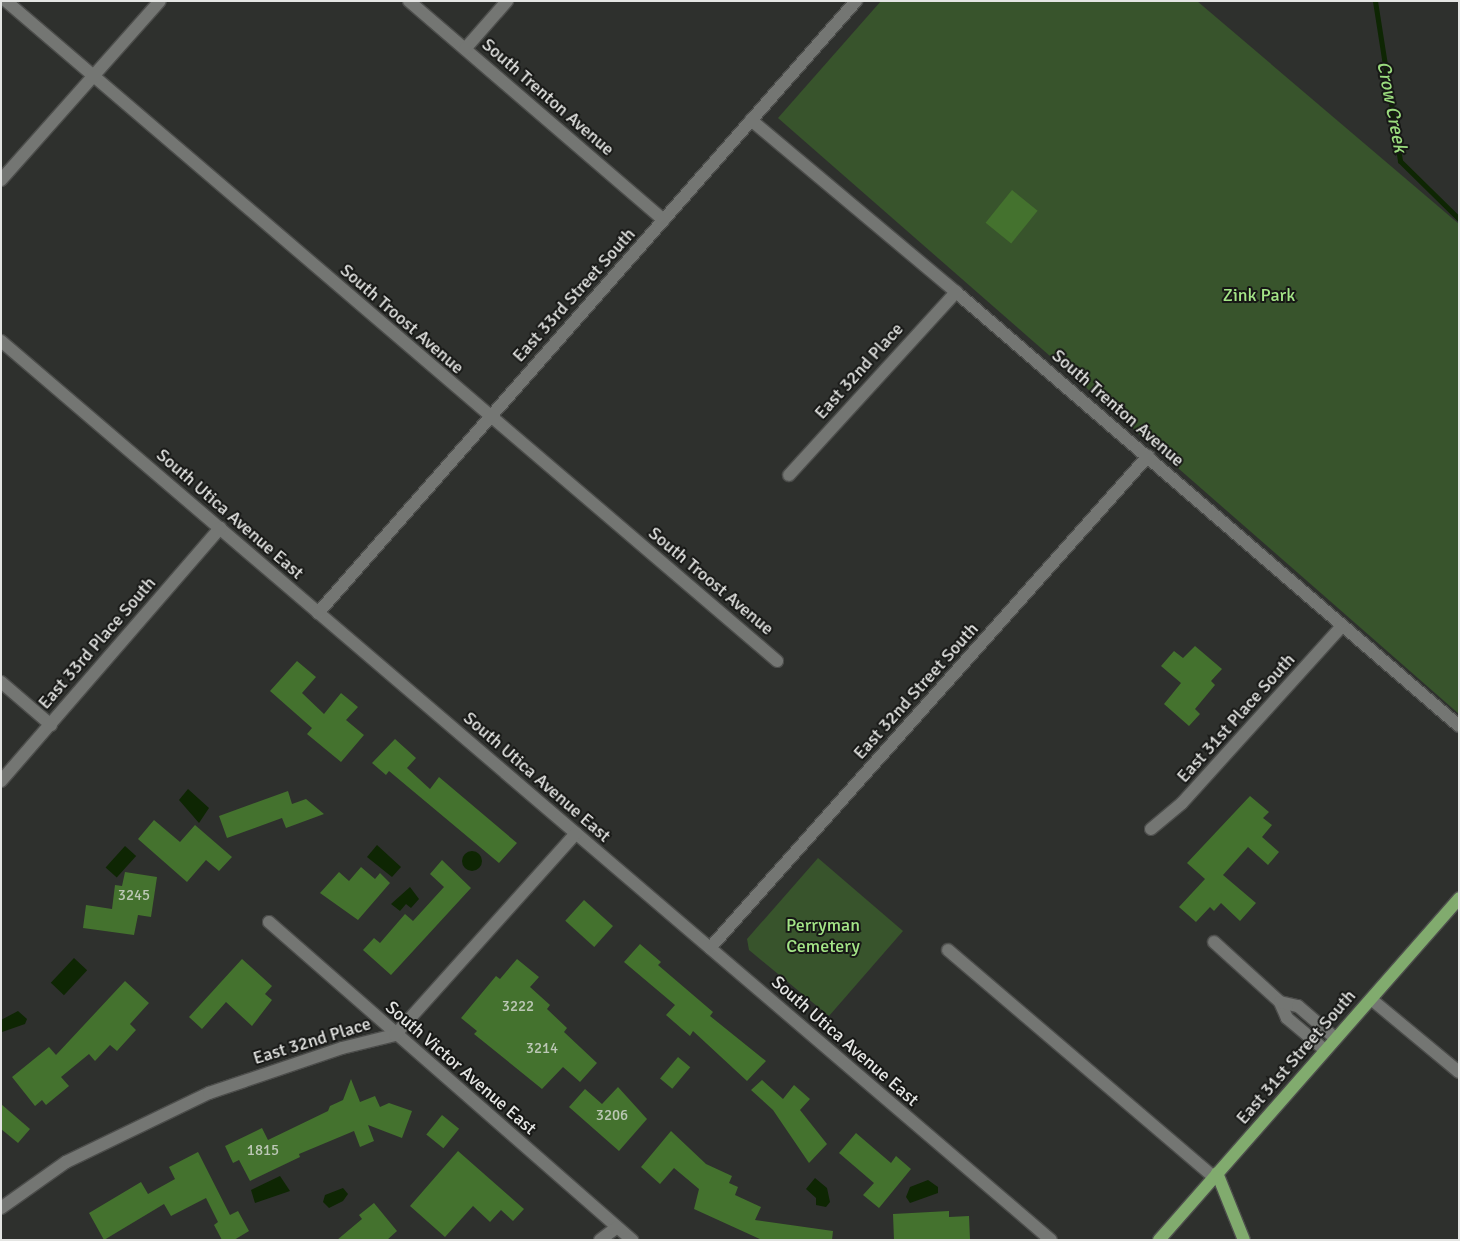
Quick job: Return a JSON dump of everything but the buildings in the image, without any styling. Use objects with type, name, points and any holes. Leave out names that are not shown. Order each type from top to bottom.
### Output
[{"type":"main road","name":"East 31st Street South","points":[[1159,1240],[1459,898]]},
{"type":"main road","points":[[1216,1175],[1244,1240]]},
{"type":"street","name":"South Troost Avenue","points":[[6,1],[777,661]]},
{"type":"street","points":[[1,180],[160,1]]},
{"type":"street","name":"South Trenton Avenue","points":[[409,1],[664,220]]},
{"type":"street","points":[[465,50],[507,1]]},
{"type":"street","name":"East 33rd Street South","points":[[318,613],[489,416],[856,1]]},
{"type":"street","name":"South Trenton Avenue","points":[[751,120],[1148,456],[1459,726]]},
{"type":"street","name":"East 32nd Place","points":[[789,475],[956,292]]},
{"type":"street","name":"South Utica Avenue East","points":[[1,341],[1051,1240]]},
{"type":"street","name":"East 32nd Street South","points":[[710,948],[1148,456]]},
{"type":"street","name":"East 33rd Place South","points":[[1,781],[220,528]]},
{"type":"street","name":"East 31st Place South","points":[[1151,829],[1182,803],[1342,626]]},
{"type":"street","points":[[1,682],[51,725]]},
{"type":"street","name":"East 32nd Place","points":[[1,1208],[66,1162],[209,1093],[342,1048],[395,1035],[576,833]]},
{"type":"street","name":"South Victor Avenue East","points":[[269,922],[395,1035],[632,1240]]},
{"type":"street","points":[[1214,942],[1280,1002],[1287,1018],[1325,1050]]},
{"type":"street","points":[[948,950],[1216,1175]]},
{"type":"street","points":[[1371,999],[1459,1072]]},
{"type":"street","points":[[1280,1002],[1298,1006],[1335,1038]]},
{"type":"street","points":[[600,1240],[617,1227]]},
{"type":"green space","name":"Zink Park","points":[[881,1],[1197,1],[1459,224],[1459,714],[778,118]]},
{"type":"green space","name":"Perryman Cemetery","points":[[818,858],[903,931],[829,1016],[749,950],[747,939]]},
{"type":"shaded area","points":[[188,789],[209,808],[199,823],[179,800]]},
{"type":"shaded area","points":[[377,845],[401,867],[392,877],[367,857]]},
{"type":"shaded area","points":[[125,846],[136,856],[117,878],[106,868]]},
{"type":"shaded area","points":[[472,851],[479,854],[482,861],[479,868],[472,871],[465,868],[462,861],[465,854]]},
{"type":"shaded area","points":[[410,887],[419,899],[411,908],[406,904],[400,911],[391,904]]},
{"type":"shaded area","points":[[74,958],[87,970],[64,995],[51,983]]},
{"type":"shaded area","points":[[18,1011],[27,1019],[25,1024],[2,1032],[1,1020]]},
{"type":"shaded area","points":[[280,1176],[290,1191],[255,1203],[251,1190]]},
{"type":"shaded area","points":[[815,1178],[827,1188],[830,1202],[826,1207],[816,1205],[816,1198],[806,1189]]},
{"type":"shaded area","points":[[928,1180],[938,1187],[938,1193],[910,1203],[906,1197],[910,1187]]},
{"type":"shaded area","points":[[343,1188],[348,1194],[343,1201],[329,1208],[323,1202],[325,1195]]},
{"type":"waterway","name":"Crow Creek","points":[[1375,1],[1400,161],[1459,219]]}]
